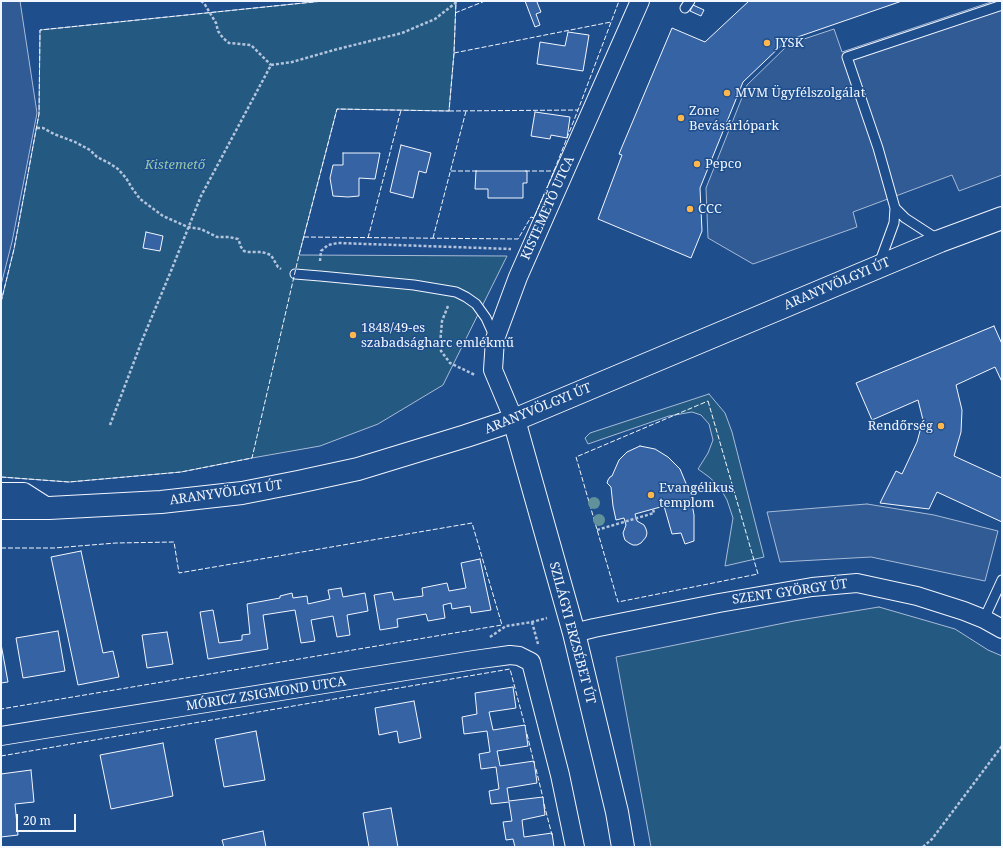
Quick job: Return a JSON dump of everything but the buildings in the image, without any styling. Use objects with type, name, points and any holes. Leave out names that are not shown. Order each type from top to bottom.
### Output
[{"type":"street","name":"KISTEMETŐ UTCA","points":[[514,420],[493,370],[495,339],[530,249],[640,1]]},
{"type":"street","name":"ARANYVÖLGYI ÚT","points":[[1,508],[49,508],[161,502],[249,492],[358,469],[514,420],[940,241],[1002,218]]},
{"type":"street","name":"SZILÁGYI ERZSÉBET ÚT","points":[[514,420],[574,633],[617,812],[623,847]]},
{"type":"street","points":[[1,492],[24,492],[49,508]]},
{"type":"street","name":"SZENT GYÖRGY ÚT","points":[[574,633],[719,603],[812,587],[857,583],[917,596],[964,611],[984,619],[1002,629]]},
{"type":"street","name":"MÓRICZ ZSIGMOND UTCA","points":[[1,736],[510,655],[519,656],[530,662],[560,775],[575,847]]},
{"type":"lane","points":[[878,267],[894,223],[895,208],[878,148],[847,57],[1002,5]]},
{"type":"lane","points":[[895,208],[905,218],[940,241]]},
{"type":"lane","points":[[295,274],[414,285],[456,292],[476,304],[486,318],[495,339]]},
{"type":"lane","points":[[984,619],[1002,580]]},
{"type":"path","points":[[201,1],[204,3],[216,23],[218,31],[223,38],[229,43],[251,45],[271,65]]},
{"type":"path","points":[[271,65],[292,62],[402,33],[435,19],[458,1]]},
{"type":"path","points":[[110,425],[143,338],[201,196],[271,65]]},
{"type":"path","points":[[37,128],[43,128],[75,142],[90,150],[97,157],[118,169],[140,199],[163,216],[188,226],[201,229],[217,237],[238,238],[241,247],[244,250],[247,252],[262,252],[271,255],[278,267],[282,270]]},
{"type":"path","points":[[320,276],[320,251],[328,245],[338,243],[530,249]]},
{"type":"path","points":[[456,292],[442,321],[440,344],[441,351],[450,363],[477,376]]},
{"type":"path","points":[[597,530],[654,513],[653,509]]},
{"type":"path","points":[[485,639],[492,637],[506,626],[547,618]]},
{"type":"path","points":[[923,847],[932,839],[1002,746]]},
{"type":"green space","name":"Kistemető","points":[[323,1],[456,1],[454,53],[449,111],[337,109],[299,255],[507,256],[443,385],[378,424],[320,446],[181,472],[69,482],[1,477],[1,302],[14,249],[39,114],[40,30]]},
{"type":"green space","points":[[709,394],[725,413],[732,432],[764,557],[725,566],[733,518],[727,500],[719,486],[698,469],[708,453],[713,440],[709,424],[701,415],[692,412],[669,416],[588,444],[585,438],[590,433]]},
{"type":"green space","points":[[879,607],[955,629],[988,650],[1002,656],[1002,847],[651,847],[616,657],[794,621]]},
{"type":"shaded area","points":[[1,1],[20,1],[37,113],[12,242],[1,285]]},
{"type":"shaded area","points":[[994,1],[1002,1],[1002,175],[959,191],[952,175],[853,212],[857,227],[753,264],[708,238],[706,188],[747,85],[789,44],[834,29],[842,52]]},
{"type":"shaded area","points":[[867,504],[934,515],[998,531],[985,581],[871,557],[780,562],[767,512]]},
{"type":"fence","points":[[1,302],[14,249],[39,114],[40,30],[323,1]]},
{"type":"fence","points":[[1,477],[69,482],[181,472],[252,458],[299,255],[337,109],[449,111],[454,53],[456,1]]},
{"type":"fence","points":[[455,13],[485,1]]},
{"type":"fence","points":[[304,237],[518,239],[531,217],[534,218],[554,171],[619,1]]},
{"type":"fence","points":[[454,53],[611,22]]},
{"type":"fence","points":[[368,238],[401,110]]},
{"type":"fence","points":[[449,111],[578,110]]},
{"type":"fence","points":[[433,238],[466,111]]},
{"type":"fence","points":[[451,171],[479,171]]},
{"type":"fence","points":[[525,171],[554,171]]},
{"type":"fence","points":[[708,401],[758,574],[618,602],[576,457],[708,401]]},
{"type":"fence","points":[[1,548],[54,548],[116,543],[174,542],[179,573],[472,523],[502,625],[1,709]]},
{"type":"fence","points":[[1,756],[510,669],[525,726]]},
{"type":"fence","points":[[527,734],[534,763]]},
{"type":"fence","points":[[536,769],[543,798]]},
{"type":"fence","points":[[544,804],[552,835]]},
{"type":"place","name":"JYSK","points":[[767,43]]},
{"type":"place","name":"MVM Ügyfélszolgálat","points":[[727,93]]},
{"type":"place","name":"Zone Bevásárlópark","points":[[681,118]]},
{"type":"place","name":"Pepco","points":[[697,164]]},
{"type":"place","name":"CCC","points":[[690,209]]},
{"type":"place","name":"1848/49-es szabadságharc emlékmű","points":[[353,335]]},
{"type":"place","name":"Rendőrség","points":[[941,426]]},
{"type":"place","name":"Evangélikus templom","points":[[651,495]]}]
